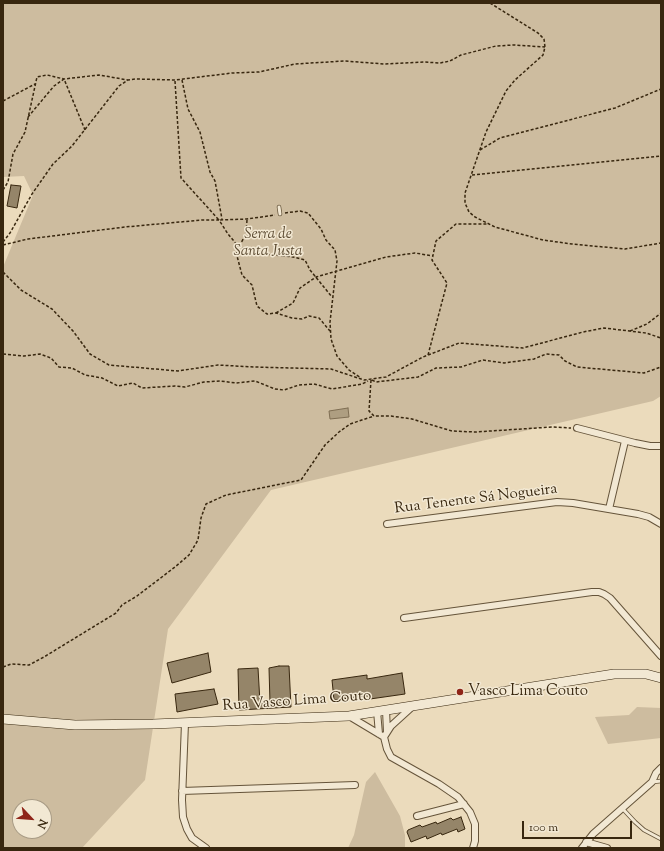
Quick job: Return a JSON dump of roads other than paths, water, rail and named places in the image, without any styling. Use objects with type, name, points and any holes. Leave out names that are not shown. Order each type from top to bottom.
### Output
[{"type":"street","points":[[577,428],[625,441],[650,446],[661,446]]},
{"type":"street","points":[[609,509],[625,441]]},
{"type":"street","name":"Rua Tenente Sá Nogueira","points":[[387,524],[546,502],[573,503],[609,509],[649,517],[661,524]]},
{"type":"street","points":[[404,618],[599,592],[610,598],[661,656]]},
{"type":"street","name":"Rua Vasco Lima Couto","points":[[3,719],[75,725],[185,723],[349,716],[614,674],[646,674],[661,678]]},
{"type":"street","points":[[383,734],[413,706]]},
{"type":"street","points":[[381,711],[383,734]]},
{"type":"street","points":[[381,711],[386,749],[391,757],[439,784],[458,797],[470,812],[475,824],[475,841],[473,848]]},
{"type":"street","points":[[349,716],[383,734]]},
{"type":"street","points":[[185,723],[182,791],[183,817],[192,838],[206,848]]},
{"type":"street","points":[[582,848],[593,834],[652,782],[656,773],[661,768]]},
{"type":"street","points":[[182,791],[355,785]]},
{"type":"street","points":[[417,816],[464,804]]},
{"type":"street","points":[[586,842],[607,848]]},
{"type":"lane","points":[[279,207],[280,214]]},
{"type":"lane","points":[[652,782],[661,781]]},
{"type":"lane","points":[[622,808],[644,830],[661,839]]},
{"type":"place","name":"Vasco Lima Couto","points":[[460,692]]},
{"type":"park label","name":"Serra de Santa Justa","points":[[268,244]]}]
